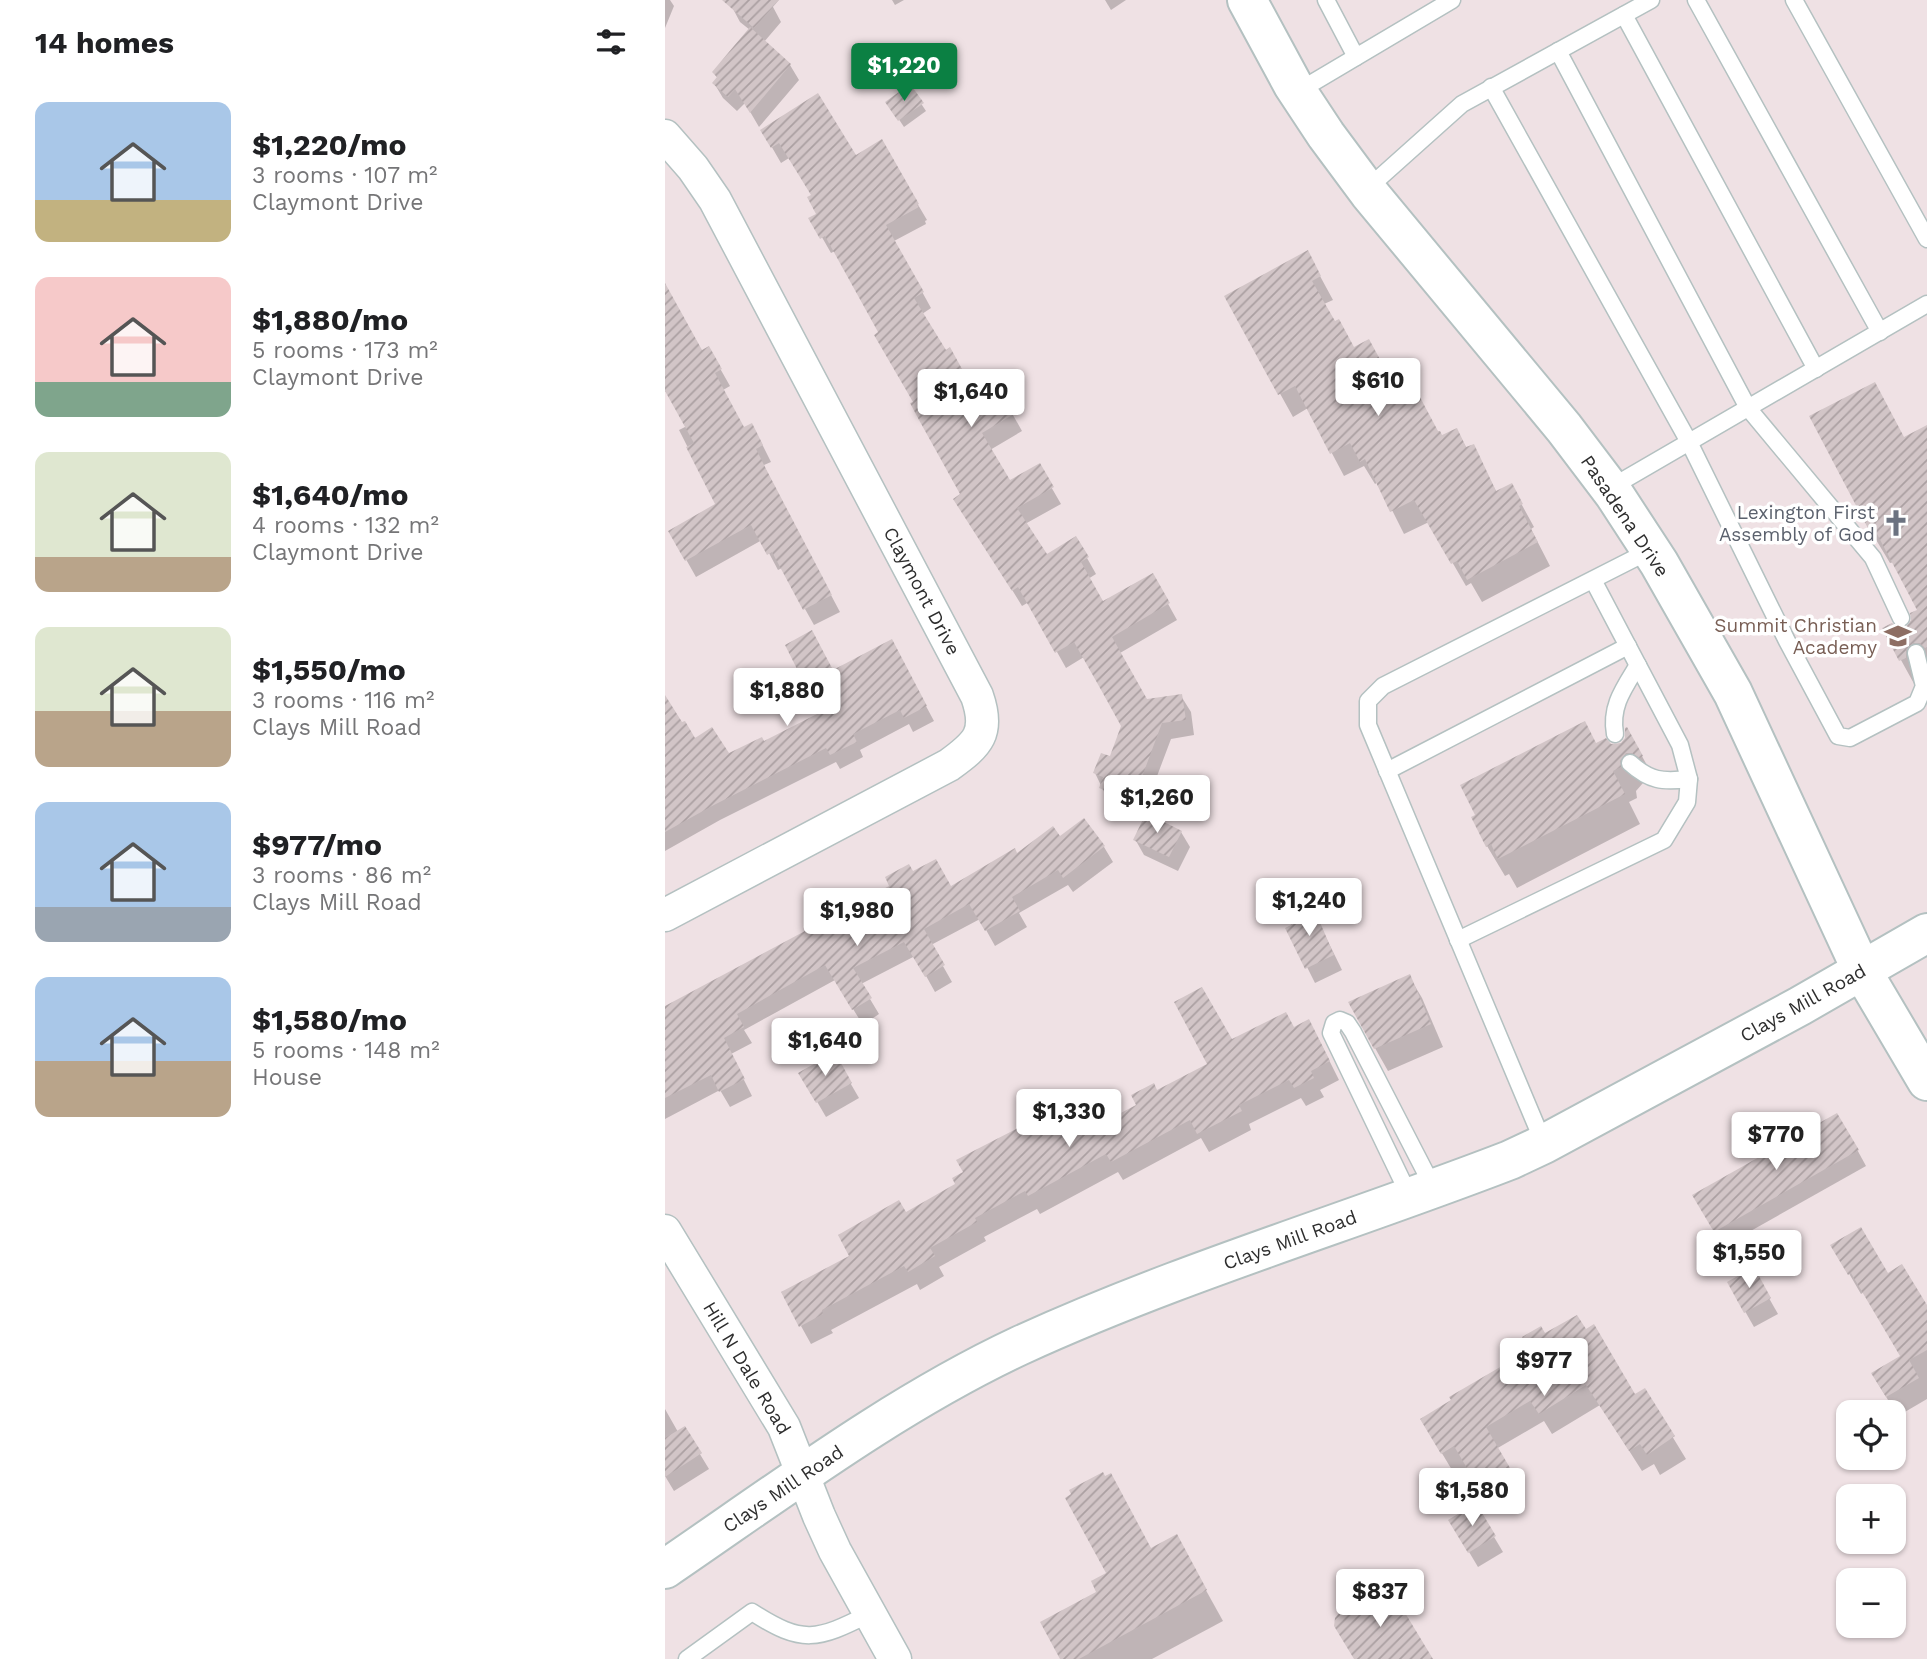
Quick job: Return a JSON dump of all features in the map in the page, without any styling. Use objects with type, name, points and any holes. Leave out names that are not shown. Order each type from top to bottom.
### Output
[{"type":"main road","name":"Pasadena Drive","points":[[1247,0],[1297,92],[1367,189],[1564,428],[1610,488],[1651,550],[1733,693],[1862,971],[1927,1081]]},
{"type":"main road","name":"Clays Mill Road","points":[[665,1569],[918,1400],[1018,1347],[1108,1307],[1510,1160],[1862,971],[1927,933]]},
{"type":"street","name":"Claymont Drive","points":[[665,136],[693,168],[721,212],[977,696],[982,708],[983,730],[972,749],[949,765],[665,915]]},
{"type":"street","name":"Hill N Dale Road","points":[[665,1231],[784,1427],[824,1528],[895,1659]]},
{"type":"lane","points":[[1327,0],[1356,57]]},
{"type":"lane","points":[[1297,92],[1452,0]]},
{"type":"lane","points":[[1367,189],[1462,104],[1651,0]]},
{"type":"lane","points":[[1696,0],[1880,332]]},
{"type":"lane","points":[[1794,0],[1927,239]]},
{"type":"lane","points":[[1624,15],[1816,369]]},
{"type":"lane","points":[[1558,51],[1748,408],[1873,558],[1901,618]]},
{"type":"lane","points":[[1491,87],[1689,442],[1787,641],[1838,736],[1850,738],[1917,703],[1924,686],[1916,653]]},
{"type":"lane","points":[[1610,488],[1927,304]]},
{"type":"lane","points":[[1544,1144],[1368,725],[1368,701],[1383,686],[1651,550]]},
{"type":"lane","points":[[1458,940],[1664,840],[1687,802],[1689,779],[1679,744],[1593,580]]},
{"type":"lane","points":[[1387,771],[1628,646]]},
{"type":"lane","points":[[1615,733],[1615,704],[1637,665]]},
{"type":"lane","points":[[1630,763],[1643,775],[1665,782],[1689,779]]},
{"type":"lane","points":[[1340,1020],[1347,1023],[1353,1032],[1422,1193],[1331,1033],[1334,1023],[1340,1020]]},
{"type":"lane","points":[[687,1659],[752,1612],[776,1628],[804,1636],[835,1632],[869,1614]]},
{"type":"building","points":[[722,0],[779,0],[754,28]]},
{"type":"building","points":[[750,27],[791,64],[750,113],[735,89],[728,97],[712,83],[717,77],[712,72]]},
{"type":"building","points":[[910,84],[924,103],[898,121],[885,102]]},
{"type":"building","points":[[818,93],[856,155],[882,139],[919,204],[919,207],[886,225],[924,292],[914,298],[946,350],[950,347],[980,402],[1001,390],[1014,414],[982,433],[1010,480],[1040,463],[1054,487],[1017,508],[1047,554],[1076,536],[1089,557],[1081,562],[1103,601],[1153,573],[1170,603],[1112,637],[1147,699],[1182,694],[1186,720],[1162,723],[1133,801],[1099,788],[1103,777],[1093,773],[1101,753],[1110,756],[1121,726],[1100,688],[1074,642],[1055,653],[1018,587],[1012,591],[953,499],[960,494],[910,403],[913,402],[874,335],[878,332],[825,236],[820,239],[808,218],[816,214],[807,197],[811,195],[779,143],[771,148],[760,130]]},
{"type":"building","points":[[1308,250],[1321,276],[1312,281],[1335,321],[1339,319],[1354,347],[1369,339],[1390,378],[1405,369],[1438,431],[1442,435],[1457,428],[1466,447],[1474,444],[1496,491],[1512,483],[1523,504],[1519,506],[1538,542],[1467,580],[1457,561],[1451,564],[1414,500],[1390,512],[1365,459],[1360,462],[1350,443],[1330,454],[1295,386],[1278,395],[1224,296]]},
{"type":"building","points":[[665,283],[702,350],[709,346],[722,369],[715,373],[744,427],[752,423],[763,445],[756,449],[832,595],[803,610],[772,552],[767,555],[751,525],[685,561],[668,531],[715,504],[686,447],[694,443],[665,391]]},
{"type":"building","name":"Lexington First Assembly of God","points":[[1875,382],[1904,437],[1927,425],[1927,647],[1913,643],[1906,649],[1906,658],[1899,661],[1882,628],[1892,623],[1899,628],[1906,627],[1911,620],[1910,613],[1917,610],[1876,532],[1871,534],[1809,416]]},
{"type":"building","points":[[812,630],[833,670],[892,639],[927,706],[904,718],[900,710],[853,734],[857,742],[830,755],[826,748],[665,832],[665,695],[695,738],[712,727],[729,753],[762,737],[764,741],[819,713],[785,645]]},
{"type":"building","points":[[1585,721],[1596,743],[1606,738],[1611,744],[1621,743],[1627,727],[1643,756],[1640,758],[1626,753],[1620,761],[1621,767],[1613,771],[1625,794],[1498,859],[1491,844],[1486,847],[1471,817],[1475,815],[1460,785]]},
{"type":"building","points":[[1146,813],[1182,831],[1169,857],[1133,840]]},
{"type":"building","points":[[1084,818],[1105,846],[1063,878],[1058,870],[1012,897],[1020,911],[985,931],[969,904],[924,929],[945,965],[925,977],[904,942],[853,968],[872,998],[852,1010],[825,965],[737,1014],[744,1027],[724,1038],[745,1079],[719,1092],[711,1075],[665,1098],[665,1006],[889,886],[885,877],[909,864],[913,871],[936,859],[951,886],[1015,848],[1017,853],[1053,826],[1060,836]]},
{"type":"building","points":[[1307,908],[1311,915],[1316,913],[1334,955],[1305,969],[1285,928],[1291,925],[1288,918]]},
{"type":"building","points":[[1410,974],[1431,1024],[1374,1049],[1348,1002]]},
{"type":"building","points":[[1202,987],[1232,1039],[1286,1012],[1294,1027],[1309,1019],[1330,1061],[1311,1071],[1314,1078],[1294,1088],[1289,1080],[1239,1105],[1242,1111],[1197,1134],[1190,1120],[1111,1162],[1106,1154],[1028,1196],[1025,1191],[975,1218],[977,1222],[930,1248],[935,1256],[908,1272],[904,1266],[822,1310],[823,1314],[799,1327],[781,1292],[849,1256],[838,1235],[899,1200],[906,1212],[955,1184],[952,1178],[963,1172],[956,1160],[1055,1109],[1071,1139],[1136,1105],[1131,1095],[1154,1083],[1157,1090],[1207,1064],[1174,1002]]},
{"type":"building","points":[[835,1052],[852,1083],[816,1103],[798,1073]]},
{"type":"building","points":[[1837,1113],[1859,1150],[1714,1232],[1692,1195]]},
{"type":"building","points":[[1861,1227],[1888,1273],[1902,1264],[1927,1305],[1927,1350],[1909,1360],[1919,1378],[1886,1397],[1871,1373],[1900,1356],[1851,1273],[1848,1275],[1830,1245]]},
{"type":"building","points":[[1754,1267],[1771,1298],[1744,1313],[1727,1282]]},
{"type":"building","points":[[1577,1315],[1586,1329],[1594,1324],[1635,1394],[1645,1388],[1675,1436],[1647,1455],[1640,1444],[1629,1451],[1586,1385],[1539,1414],[1530,1401],[1486,1427],[1513,1473],[1481,1492],[1454,1446],[1441,1454],[1420,1419],[1451,1400],[1449,1397],[1507,1363],[1503,1355],[1525,1341],[1522,1337],[1541,1326],[1545,1333]]},
{"type":"building","points":[[685,1426],[702,1453],[665,1477],[665,1438]]},
{"type":"building","points":[[1103,1472],[1105,1476],[1111,1473],[1151,1548],[1177,1534],[1207,1590],[1079,1659],[1060,1659],[1040,1622],[1096,1592],[1091,1581],[1106,1573],[1065,1498],[1071,1494],[1069,1490]]},
{"type":"building","points":[[1476,1503],[1496,1536],[1468,1553],[1448,1520]]},
{"type":"building","points":[[1387,1583],[1433,1659],[1354,1659],[1334,1626],[1335,1618],[1340,1612]]},
{"type":"place","name":"Lexington First Assembly of God","points":[[1896,523]]},
{"type":"place","name":"Summit Christian Academy","points":[[1898,636]]}]
